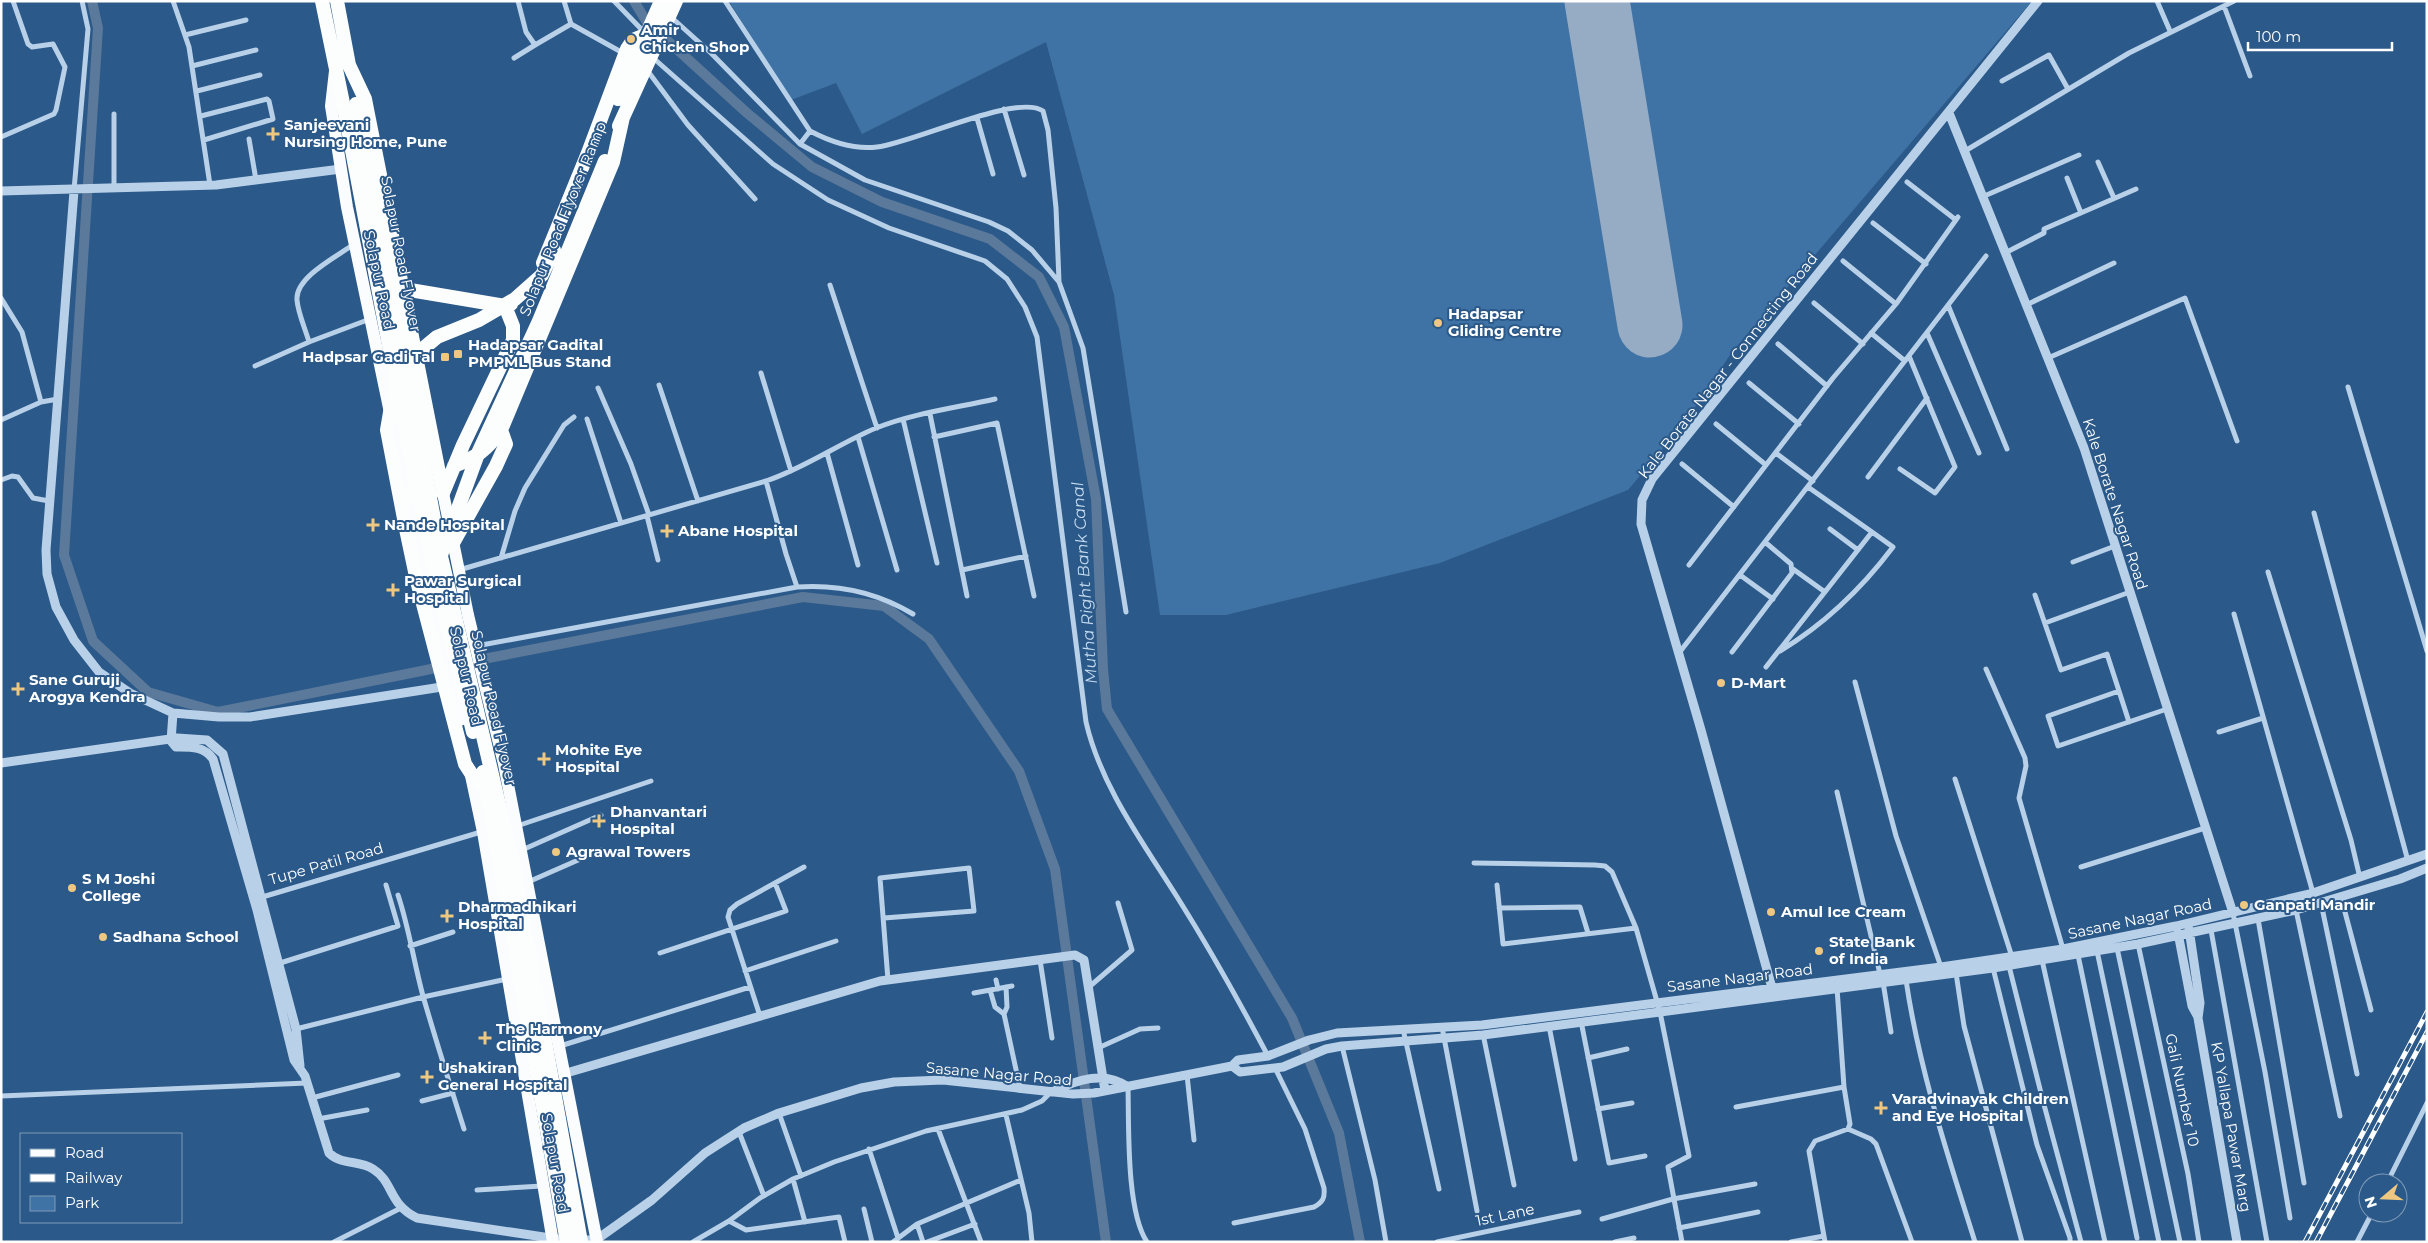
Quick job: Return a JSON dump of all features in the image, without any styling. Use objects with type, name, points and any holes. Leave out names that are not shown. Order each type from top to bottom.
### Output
[{"type":"highway","name":"Solapur Road","points":[[322,1],[343,66],[365,99],[443,493]]},
{"type":"highway","name":"Solapur Road","points":[[337,1],[343,66]]},
{"type":"highway","points":[[404,289],[505,306],[517,302],[530,290],[588,153],[643,55],[669,18],[676,1]]},
{"type":"highway","points":[[643,55],[633,40],[646,34],[658,5]]},
{"type":"highway","points":[[454,466],[472,459],[490,447],[501,430],[613,162],[623,117],[643,55]]},
{"type":"highway","points":[[487,789],[476,781],[465,764],[417,581],[387,430],[392,401],[400,376],[411,360],[425,347],[437,337],[479,320],[514,299],[542,275],[643,55]]},
{"type":"highway","name":"Solapur Road Flyover","points":[[343,66],[425,528],[487,789],[567,1242]]},
{"type":"highway","name":"Solapur Road Flyover","points":[[350,106],[441,556],[515,873],[581,1242]]},
{"type":"highway","name":"Solapur Road Flyover Ramp","points":[[441,556],[479,451],[539,321],[623,117]]},
{"type":"highway","points":[[408,498],[443,493],[513,340],[514,326],[505,306]]},
{"type":"highway","points":[[453,543],[496,466],[506,444],[501,430]]},
{"type":"main road","name":"Solapur Road","points":[[343,66],[331,106],[340,169],[408,498],[451,681],[483,832],[552,1240]]},
{"type":"main road","name":"Solapur Road","points":[[443,493],[458,570],[517,826],[563,1074],[598,1241]]},
{"type":"street","points":[[1,137],[54,114],[59,104],[65,72],[64,62],[53,44],[32,46],[28,44],[13,1]]},
{"type":"street","points":[[82,1],[88,29],[77,190],[49,501],[47,574],[56,606],[74,640],[99,672],[130,693],[173,713],[219,717],[250,717],[483,674]]},
{"type":"street","points":[[173,1],[185,35],[197,90],[210,185]]},
{"type":"street","points":[[518,1],[526,32],[535,45]]},
{"type":"street","points":[[564,1],[571,24],[643,55],[773,164],[828,200],[889,228],[985,260],[1007,279],[1025,307],[1037,337],[1085,712],[1092,747],[1122,810],[1225,975],[1268,1056]]},
{"type":"street","points":[[614,1],[646,34]]},
{"type":"street","points":[[725,1],[810,131],[832,142],[876,147],[903,143],[1004,109],[1028,106],[1037,107],[1043,111],[1048,130],[1056,208],[1059,282],[1083,348],[1126,612]]},
{"type":"street","points":[[1949,113],[1976,75],[2038,1]]},
{"type":"street","points":[[2157,1],[2170,31]]},
{"type":"street","points":[[1965,151],[2170,31],[2234,1]]},
{"type":"street","points":[[2224,6],[2250,76]]},
{"type":"street","points":[[669,18],[711,53],[800,144],[865,180],[989,222],[1008,231],[1032,250],[1059,282]]},
{"type":"street","points":[[185,35],[246,20]]},
{"type":"street","points":[[514,58],[571,24]]},
{"type":"street","points":[[192,66],[256,50]]},
{"type":"street","points":[[643,55],[688,125],[755,199]]},
{"type":"street","points":[[2002,81],[2049,55],[2068,89]]},
{"type":"street","points":[[197,90],[260,75]]},
{"type":"street","points":[[201,116],[267,99],[273,119],[204,140]]},
{"type":"street","points":[[1004,109],[1024,175]]},
{"type":"street","name":"Kale Borate Nagar Road","points":[[1949,113],[2084,448],[2233,913]]},
{"type":"street","name":"Kale Borate Nagar - Connecting Road","points":[[1772,988],[1679,653],[1641,524],[1642,500],[1652,479],[1949,113]]},
{"type":"street","points":[[114,114],[114,188]]},
{"type":"street","points":[[977,118],[994,174]]},
{"type":"street","points":[[800,144],[810,131]]},
{"type":"street","points":[[249,139],[256,180]]},
{"type":"street","points":[[1982,197],[2079,155]]},
{"type":"street","points":[[2098,162],[2114,198]]},
{"type":"street","points":[[1,191],[210,185],[340,169]]},
{"type":"street","points":[[2067,178],[2081,213]]},
{"type":"street","points":[[1689,565],[1828,386],[1896,304],[1957,218],[1907,182]]},
{"type":"street","points":[[2005,253],[2044,233],[2044,229],[2136,189]]},
{"type":"street","points":[[1873,222],[1926,264]]},
{"type":"street","points":[[309,342],[297,299],[299,288],[308,276],[354,244]]},
{"type":"street","points":[[1679,653],[1986,256]]},
{"type":"street","points":[[1843,261],[1896,304]]},
{"type":"street","points":[[2026,305],[2114,264]]},
{"type":"street","points":[[830,285],[877,428]]},
{"type":"street","points":[[1,298],[22,332],[41,402]]},
{"type":"street","points":[[2048,358],[2185,298],[2237,441]]},
{"type":"street","points":[[1814,303],[1863,344]]},
{"type":"street","points":[[1948,305],[2007,449]]},
{"type":"street","points":[[255,366],[309,342],[370,319]]},
{"type":"street","points":[[1871,333],[1907,358],[1927,398],[1955,467],[1935,493],[1900,469]]},
{"type":"street","points":[[1927,333],[1979,453]]},
{"type":"street","points":[[1778,344],[1828,386]]},
{"type":"street","points":[[762,373],[791,471]]},
{"type":"street","points":[[1749,383],[1799,424]]},
{"type":"street","points":[[659,385],[698,501]]},
{"type":"street","points":[[2348,387],[2427,651]]},
{"type":"street","points":[[598,388],[631,464],[648,515],[658,560]]},
{"type":"street","points":[[1868,477],[1927,398]]},
{"type":"street","points":[[1,420],[41,402],[58,399]]},
{"type":"street","points":[[458,570],[766,481],[791,471],[877,428],[903,419],[995,400]]},
{"type":"street","points":[[930,414],[968,596]]},
{"type":"street","points":[[501,558],[515,511],[525,488],[564,425],[574,417]]},
{"type":"street","points":[[587,418],[621,523]]},
{"type":"street","points":[[903,419],[937,563]]},
{"type":"street","points":[[934,437],[997,424],[1034,596]]},
{"type":"street","points":[[1716,424],[1766,466]]},
{"type":"street","points":[[858,437],[897,570]]},
{"type":"street","points":[[828,453],[858,565]]},
{"type":"street","points":[[1776,453],[1812,481]]},
{"type":"street","points":[[1682,464],[1734,507]]},
{"type":"street","points":[[1,480],[12,476],[18,477],[33,498],[49,501]]},
{"type":"street","points":[[766,481],[797,587]]},
{"type":"street","points":[[1778,652],[1849,599],[1875,571],[1893,547],[1808,487]]},
{"type":"street","points":[[2314,513],[2408,861]]},
{"type":"street","points":[[1830,529],[1858,550]]},
{"type":"street","points":[[1766,667],[1872,532]]},
{"type":"street","points":[[1765,542],[1791,564],[1793,569],[1825,592]]},
{"type":"street","points":[[2073,562],[2115,546]]},
{"type":"street","points":[[962,570],[1026,556]]},
{"type":"street","points":[[1732,652],[1792,573],[1793,569]]},
{"type":"street","points":[[2268,572],[2351,840],[2360,878]]},
{"type":"street","points":[[1740,575],[1773,598]]},
{"type":"street","points":[[477,650],[797,587],[844,588],[880,598],[913,614]]},
{"type":"street","points":[[2045,623],[2130,592]]},
{"type":"street","points":[[2035,595],[2061,670],[2107,654],[2130,722]]},
{"type":"street","points":[[2234,614],[2313,893]]},
{"type":"street","points":[[1986,669],[2025,758],[2026,766],[2019,798],[2063,949]]},
{"type":"street","points":[[1855,682],[1896,836],[1941,967]]},
{"type":"street","points":[[2119,691],[2048,716],[2058,746],[2167,709]]},
{"type":"street","points":[[171,740],[173,713]]},
{"type":"street","points":[[2219,732],[2263,718]]},
{"type":"street","name":"Tupe Patil Road","points":[[1,763],[171,740],[176,746],[211,748],[213,759],[227,788],[258,899],[483,832],[517,826],[651,781]]},
{"type":"street","points":[[1955,779],[2012,962],[2045,1110],[2081,1242]]},
{"type":"street","points":[[1837,792],[1882,978],[1891,1032]]},
{"type":"street","points":[[521,850],[601,815]]},
{"type":"street","points":[[2081,867],[2205,828]]},
{"type":"street","points":[[528,883],[601,850]]},
{"type":"street","name":"Sasane Nagar Road","points":[[1882,978],[1906,980],[1994,968],[2063,949],[2176,926],[2313,893],[2427,854]]},
{"type":"street","points":[[1474,863],[1605,866],[1612,872],[1618,882],[1636,928],[1660,1012],[1689,1156],[1668,1167],[1682,1242]]},
{"type":"street","points":[[760,1016],[731,930],[728,917],[730,910],[804,867]]},
{"type":"street","points":[[884,918],[974,911],[969,868],[880,878],[888,980]]},
{"type":"street","name":"Sasane Nagar Road","points":[[1232,1066],[1240,1072],[1275,1068],[1342,1046],[1483,1035],[1660,1012],[1882,978],[1941,967],[2042,960],[2078,955],[2178,937],[2296,910],[2427,868]]},
{"type":"street","points":[[660,953],[786,911],[775,883]]},
{"type":"street","points":[[275,965],[398,926],[386,885]]},
{"type":"street","points":[[1497,885],[1503,944],[1636,928]]},
{"type":"street","points":[[398,895],[407,923],[410,946],[423,997],[464,1129]]},
{"type":"street","points":[[2341,897],[2371,1010]]},
{"type":"street","points":[[258,899],[275,965],[294,1060],[300,1066]]},
{"type":"street","points":[[1089,987],[1132,950],[1118,903]]},
{"type":"street","points":[[2321,903],[2357,1074]]},
{"type":"street","points":[[1499,908],[1580,907],[1588,933]]},
{"type":"street","points":[[2296,910],[2340,1116]]},
{"type":"street","points":[[2233,913],[2265,1072],[2290,1218]]},
{"type":"street","points":[[2258,919],[2304,1183]]},
{"type":"street","name":"KP Yallapa Pawar Marg","points":[[2188,923],[2200,1003],[2198,1018]]},
{"type":"street","name":"KP Yallapa Pawar Marg","points":[[2176,926],[2192,1006],[2198,1018],[2236,1242]]},
{"type":"street","points":[[2211,930],[2267,1242]]},
{"type":"street","points":[[410,946],[453,932]]},
{"type":"street","points":[[745,971],[836,941]]},
{"type":"street","name":"Gali Number 10","points":[[2138,944],[2188,1174],[2199,1242]]},
{"type":"street","points":[[2117,948],[2180,1242]]},
{"type":"street","points":[[2097,951],[2159,1242]]},
{"type":"street","points":[[563,1074],[888,980],[1075,955],[1084,960],[1105,1091]]},
{"type":"street","points":[[2078,955],[2137,1238]]},
{"type":"street","points":[[1040,960],[1052,1038]]},
{"type":"street","points":[[2042,960],[2105,1242]]},
{"type":"street","points":[[275,965],[296,1029],[300,1066],[329,1154],[341,1161],[365,1165],[374,1170],[382,1176],[400,1208],[417,1218],[552,1240],[598,1241]]},
{"type":"street","points":[[1994,968],[2037,1146],[2070,1242]]},
{"type":"street","points":[[1956,973],[1964,1026],[2022,1242]]},
{"type":"street","points":[[296,1029],[423,997],[508,979]]},
{"type":"street","points":[[996,980],[998,989]]},
{"type":"street","points":[[1906,980],[1914,1033],[1974,1242]]},
{"type":"street","points":[[1837,984],[1844,1087],[1850,1124],[1848,1129]]},
{"type":"street","name":"Sasane Nagar Road","points":[[598,1241],[652,1200],[705,1153],[739,1132],[779,1113],[861,1088],[894,1082],[943,1080],[1073,1094],[1094,1093],[1232,1066],[1238,1060],[1268,1056],[1308,1040],[1337,1033],[1442,1028],[1772,988],[1837,984]]},
{"type":"street","points":[[558,1046],[750,987]]},
{"type":"street","points":[[974,993],[1009,987],[1007,1007],[1004,1014],[1020,1088]]},
{"type":"street","points":[[990,990],[995,1007],[1004,1014]]},
{"type":"street","points":[[1581,1021],[1609,1164],[1645,1156]]},
{"type":"street","points":[[1482,1024],[1514,1185]]},
{"type":"street","points":[[1549,1026],[1575,1159]]},
{"type":"street","points":[[1098,1048],[1140,1029],[1158,1028]]},
{"type":"street","points":[[1442,1028],[1477,1211]]},
{"type":"street","points":[[1403,1029],[1439,1189]]},
{"type":"street","points":[[1342,1046],[1375,1180],[1386,1242]]},
{"type":"street","points":[[1588,1058],[1628,1050]]},
{"type":"street","points":[[1234,1223],[1314,1207],[1322,1203],[1325,1197],[1324,1188],[1305,1129],[1275,1068]]},
{"type":"street","points":[[311,1099],[398,1075]]},
{"type":"street","points":[[1187,1075],[1194,1140]]},
{"type":"street","points":[[693,1242],[793,1179],[869,1149],[938,1129],[1006,1115],[1032,1107],[1051,1092],[1070,1083],[1103,1076],[1116,1078],[1128,1087],[1132,1184],[1141,1233],[1147,1242]]},
{"type":"street","points":[[1,1096],[307,1083]]},
{"type":"street","points":[[1736,1107],[1844,1087]]},
{"type":"street","points":[[422,1101],[453,1093]]},
{"type":"street","points":[[1598,1109],[1632,1103]]},
{"type":"street","points":[[2392,1173],[2427,1103]]},
{"type":"street","points":[[317,1119],[366,1110]]},
{"type":"street","points":[[779,1113],[801,1176]]},
{"type":"street","points":[[1006,1115],[1029,1213],[1032,1242]]},
{"type":"street","points":[[938,1129],[981,1242]]},
{"type":"street","points":[[1791,1242],[1824,1239],[1809,1151],[1815,1141],[1848,1129],[1871,1139],[1876,1144],[1912,1242]]},
{"type":"street","points":[[739,1132],[764,1196]]},
{"type":"street","points":[[869,1149],[895,1240],[917,1224],[1021,1180]]},
{"type":"street","points":[[793,1179],[805,1222]]},
{"type":"street","points":[[1602,1219],[1673,1199],[1755,1184]]},
{"type":"street","points":[[477,1190],[543,1186]]},
{"type":"street","points":[[334,1242],[400,1208]]},
{"type":"street","points":[[864,1209],[872,1242]]},
{"type":"street","name":"1st Lane","points":[[1436,1242],[1579,1212]]},
{"type":"street","points":[[1679,1228],[1758,1212]]},
{"type":"street","points":[[729,1220],[746,1230],[839,1217],[845,1242]]},
{"type":"street","points":[[2357,1242],[2367,1223]]},
{"type":"street","points":[[917,1224],[923,1242]]},
{"type":"street","points":[[927,1242],[975,1224]]},
{"type":"street","points":[[1615,1242],[1634,1238]]},
{"type":"green space","name":"Hadapsar Gliding Centre","points":[[729,1],[2032,1],[1732,352],[1685,422],[1628,490],[1440,563],[1226,615],[1160,615],[1114,295],[1046,42],[862,134],[836,83],[791,100]]},
{"type":"waterway","points":[[92,1],[98,28],[64,555],[93,641],[148,692],[218,712],[446,666]]},
{"type":"waterway","name":"Mutha Right Bank Canal","points":[[634,1],[646,21],[747,113],[812,167],[882,202],[990,239],[1039,277],[1064,327],[1096,499],[1103,669],[1107,709],[1292,1018],[1339,1133],[1360,1242]]},
{"type":"waterway","points":[[473,661],[803,597],[884,606],[929,639],[1019,771],[1055,869],[1106,1242]]},
{"type":"runway","points":[[1597,1],[1650,325]]},
{"type":"railway","points":[[2305,1242],[2427,1012]]},
{"type":"railway","points":[[2316,1242],[2427,1032]]},
{"type":"place","name":"Amir Chicken Shop","points":[[631,39]]},
{"type":"place","name":"Sanjeevani Nursing Home, Pune","points":[[273,134]]},
{"type":"place","name":"Hadapsar Gliding Centre","points":[[1438,323]]},
{"type":"place","name":"Hadapsar Gadital PMPML Bus Stand","points":[[458,354]]},
{"type":"place","name":"Hadpsar Gadi Tal","points":[[445,357]]},
{"type":"place","name":"Nande Hospital","points":[[373,525]]},
{"type":"place","name":"Abane Hospital","points":[[667,531]]},
{"type":"place","name":"Pawar Surgical Hospital","points":[[393,590]]},
{"type":"place","name":"D-Mart","points":[[1721,683]]},
{"type":"place","name":"Sane Guruji Arogya Kendra","points":[[18,689]]},
{"type":"place","name":"Mohite Eye Hospital","points":[[544,759]]},
{"type":"place","name":"Dhanvantari Hospital","points":[[599,821]]},
{"type":"place","name":"Agrawal Towers","points":[[556,852]]},
{"type":"place","name":"S M Joshi College","points":[[72,888]]},
{"type":"place","name":"Ganpati Mandir","points":[[2244,905]]},
{"type":"place","name":"Amul Ice Cream","points":[[1771,912]]},
{"type":"place","name":"Dharmadhikari Hospital","points":[[447,916]]},
{"type":"place","name":"Sadhana School","points":[[103,937]]},
{"type":"place","name":"State Bank of India","points":[[1819,951]]},
{"type":"place","name":"The Harmony Clinic","points":[[485,1038]]},
{"type":"place","name":"Ushakiran General Hospital","points":[[427,1077]]},
{"type":"place","name":"Varadvinayak Children and Eye Hospital","points":[[1881,1108]]}]
